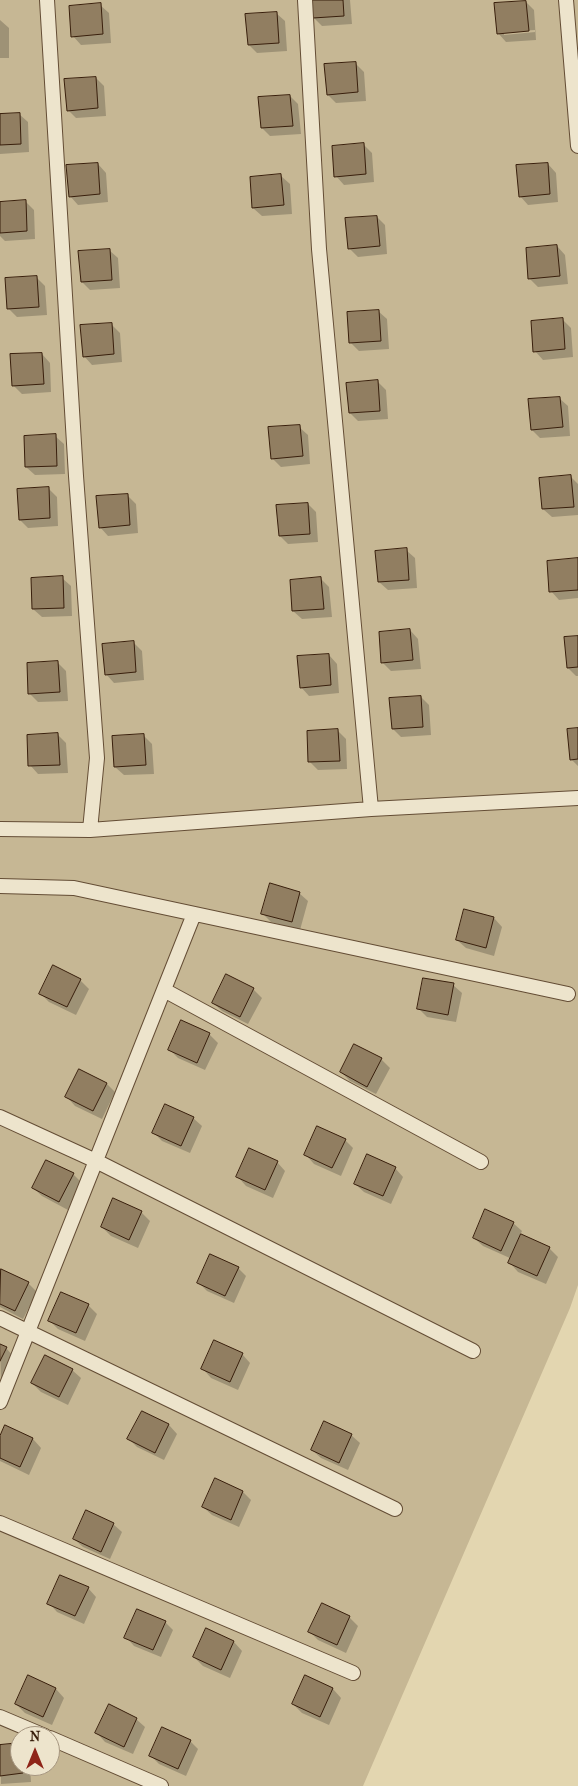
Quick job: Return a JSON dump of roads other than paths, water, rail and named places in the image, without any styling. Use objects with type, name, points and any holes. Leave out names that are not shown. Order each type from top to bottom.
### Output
[{"type":"lane","points":[[47,0],[77,486],[97,758],[90,830]]},
{"type":"lane","points":[[305,0],[319,249],[371,809]]},
{"type":"lane","points":[[566,0],[578,146]]},
{"type":"lane","points":[[0,829],[90,830],[371,809],[578,798]]},
{"type":"lane","points":[[0,886],[74,888],[568,994]]},
{"type":"lane","points":[[0,1402],[194,914]]},
{"type":"lane","points":[[164,990],[481,1162]]},
{"type":"lane","points":[[0,1116],[96,1161],[472,1351]]},
{"type":"lane","points":[[0,1318],[395,1509]]},
{"type":"lane","points":[[0,1523],[353,1673]]},
{"type":"lane","points":[[0,1717],[21,1726]]},
{"type":"lane","points":[[60,1742],[162,1786]]}]
